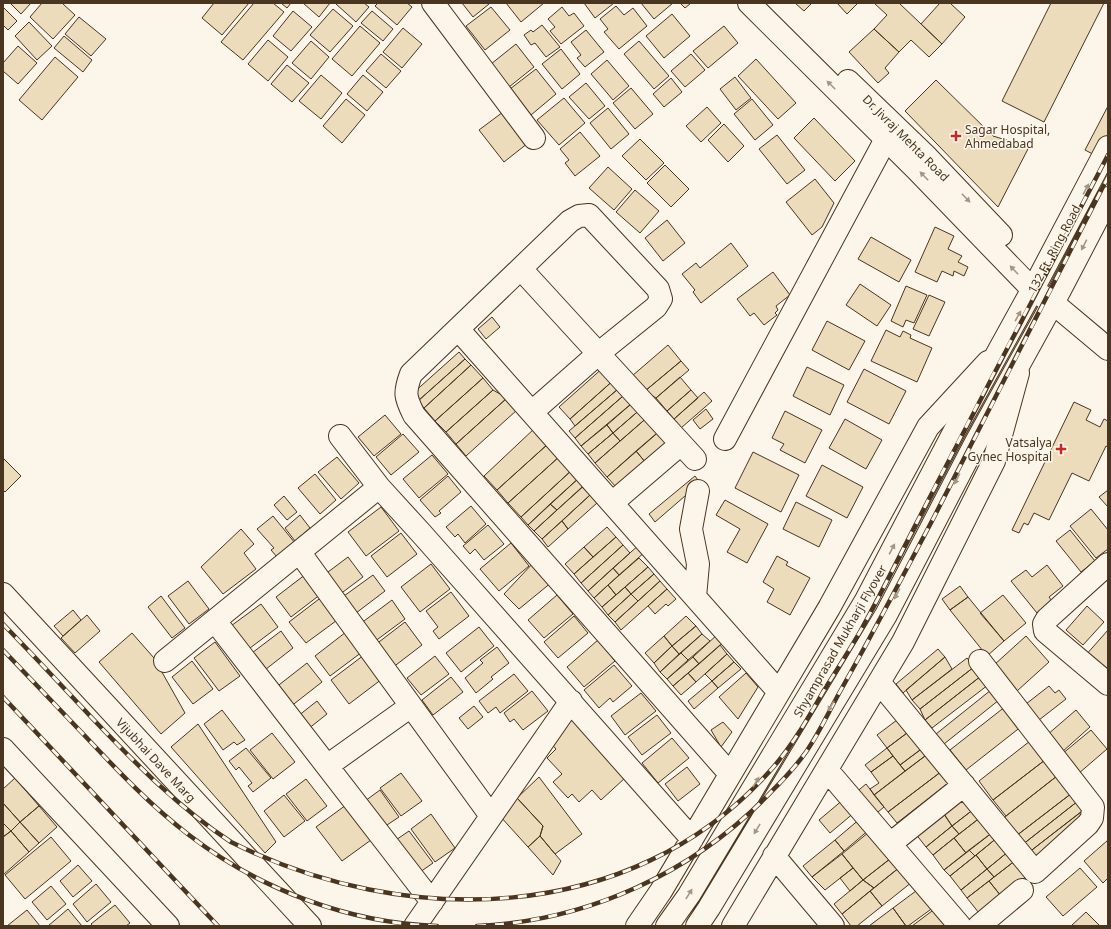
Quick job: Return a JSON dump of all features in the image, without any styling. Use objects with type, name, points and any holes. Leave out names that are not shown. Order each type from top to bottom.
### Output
[{"type":"street","points":[[433,3],[534,138]]},
{"type":"street","points":[[749,3],[886,139],[1036,283],[1108,331]]},
{"type":"street","name":"Dr. Jivraj Mehta Road","points":[[769,3],[927,157],[1036,283]]},
{"type":"street","points":[[725,439],[886,139]]},
{"type":"street","name":"132 Ft. Ring Road","points":[[999,350],[1108,147]]},
{"type":"street","name":"132 Ft. Ring Road","points":[[1023,358],[1108,198]]},
{"type":"street","points":[[532,412],[598,353],[656,307],[661,299],[658,289],[589,215],[579,216],[570,221],[411,374],[406,387],[406,401],[414,415],[730,774]]},
{"type":"street","points":[[521,269],[688,451],[612,503]]},
{"type":"street","points":[[1057,296],[1108,349]]},
{"type":"street","points":[[458,329],[779,692]]},
{"type":"street","points":[[637,926],[661,891],[829,608],[928,427],[999,350]]},
{"type":"street","name":"Shyamprasad Mukharji Flyover","points":[[667,926],[688,895],[865,602],[954,432],[999,350]]},
{"type":"street","points":[[733,926],[903,642],[994,461],[1023,358]]},
{"type":"street","name":"Shyamprasad Mukharji Flyover","points":[[697,926],[886,615],[975,444],[1023,358]]},
{"type":"street","points":[[340,436],[379,487],[571,701],[692,839]]},
{"type":"street","points":[[165,661],[300,553],[379,487]]},
{"type":"street","points":[[695,597],[698,564],[691,528],[698,490]]},
{"type":"street","points":[[300,553],[491,816]]},
{"type":"street","points":[[1108,564],[1047,619],[1044,624],[1045,631],[1084,662],[1108,684]]},
{"type":"street","name":"Vijubhai Dave Marg","points":[[3,594],[310,926]]},
{"type":"street","points":[[215,620],[432,902]]},
{"type":"street","points":[[879,682],[1035,872],[1088,824],[1092,818],[1093,807],[980,661]]},
{"type":"street","points":[[1084,662],[1108,697]]},
{"type":"street","points":[[415,926],[571,701]]},
{"type":"street","points":[[327,766],[411,706]]},
{"type":"street","points":[[6,759],[168,926]]},
{"type":"street","points":[[827,770],[960,926]]},
{"type":"street","points":[[890,844],[964,785]]},
{"type":"street","points":[[774,856],[833,926]]},
{"type":"street","points":[[979,926],[1022,890]]},
{"type":"building","points":[[10,3],[31,3],[21,14]]},
{"type":"building","points":[[42,3],[62,3],[75,15],[53,39],[30,17]]},
{"type":"building","points":[[214,3],[249,3],[222,35],[202,18]]},
{"type":"building","points":[[254,3],[273,3],[284,12],[243,60],[221,42]]},
{"type":"building","points":[[281,3],[291,3],[287,8]]},
{"type":"building","points":[[303,3],[330,3],[319,17]]},
{"type":"building","points":[[364,3],[369,7],[356,22],[336,4]]},
{"type":"building","points":[[378,3],[407,3],[412,7],[397,25],[375,6]]},
{"type":"building","points":[[462,3],[488,3],[489,4],[473,17]]},
{"type":"building","points":[[506,3],[544,3],[521,22]]},
{"type":"building","points":[[584,3],[614,3],[595,18]]},
{"type":"building","points":[[641,3],[673,3],[654,19]]},
{"type":"building","points":[[680,3],[691,3],[685,8]]},
{"type":"building","points":[[795,3],[812,3],[804,11]]},
{"type":"building","points":[[837,3],[858,3],[847,14]]},
{"type":"building","points":[[874,3],[899,3],[942,44],[929,57],[911,40],[899,52],[874,29],[887,15]]},
{"type":"building","points":[[940,3],[950,3],[965,17],[942,44],[921,24]]},
{"type":"building","points":[[1051,3],[1104,3],[1044,122],[1002,101]]},
{"type":"building","points":[[616,6],[624,15],[633,8],[647,26],[619,49],[604,32],[608,29],[600,19]]},
{"type":"building","points":[[3,7],[17,21],[8,30],[3,25]]},
{"type":"building","points":[[491,7],[510,30],[485,50],[466,26]]},
{"type":"building","points":[[562,7],[569,16],[574,13],[584,26],[561,44],[550,31],[555,27],[548,19]]},
{"type":"building","points":[[333,9],[353,26],[330,52],[310,35]]},
{"type":"building","points":[[293,11],[312,27],[291,51],[273,36]]},
{"type":"building","points":[[372,11],[393,29],[383,41],[361,23]]},
{"type":"building","points":[[672,14],[690,36],[664,58],[646,36]]},
{"type":"building","points":[[79,17],[106,39],[91,56],[65,34]]},
{"type":"building","points":[[29,22],[52,46],[37,60],[15,36]]},
{"type":"building","points":[[542,25],[560,47],[546,57],[535,43],[531,45],[524,35],[531,30],[533,32]]},
{"type":"building","points":[[360,26],[380,43],[352,76],[332,59]]},
{"type":"building","points":[[724,26],[738,43],[708,68],[693,51]]},
{"type":"building","points":[[403,28],[422,44],[402,68],[383,52]]},
{"type":"building","points":[[874,29],[899,52],[885,68],[889,73],[878,83],[849,52]]},
{"type":"building","points":[[586,30],[604,52],[585,67],[577,58],[581,55],[571,42]]},
{"type":"building","points":[[64,36],[92,60],[83,72],[54,48]]},
{"type":"building","points":[[268,40],[288,57],[268,81],[248,64]]},
{"type":"building","points":[[311,41],[329,57],[311,79],[292,63]]},
{"type":"building","points":[[639,41],[669,76],[654,89],[624,54]]},
{"type":"building","points":[[516,44],[534,67],[509,87],[491,64]]},
{"type":"building","points":[[18,46],[37,63],[18,84],[3,71],[3,63]]},
{"type":"building","points":[[561,49],[580,74],[562,89],[542,64]]},
{"type":"building","points":[[381,54],[401,71],[386,88],[366,71]]},
{"type":"building","points":[[691,54],[705,70],[685,87],[671,71]]},
{"type":"building","points":[[55,57],[78,77],[42,120],[19,100]]},
{"type":"building","points":[[756,59],[796,103],[778,119],[738,76]]},
{"type":"building","points":[[607,60],[629,86],[613,100],[591,74]]},
{"type":"building","points":[[287,65],[309,83],[292,102],[271,84]]},
{"type":"building","points":[[536,69],[556,94],[531,115],[510,89]]},
{"type":"building","points":[[321,75],[342,93],[321,119],[299,101]]},
{"type":"building","points":[[363,75],[383,92],[367,111],[347,94]]},
{"type":"building","points":[[735,77],[751,98],[736,110],[720,89]]},
{"type":"building","points":[[671,78],[682,92],[664,107],[653,94]]},
{"type":"building","points":[[936,80],[993,136],[1029,147],[998,207],[905,111]]},
{"type":"building","points":[[586,83],[605,106],[589,119],[569,97]]},
{"type":"building","points":[[631,88],[653,114],[635,129],[613,103]]},
{"type":"building","points":[[564,98],[585,123],[559,145],[537,120]]},
{"type":"building","points":[[346,99],[365,115],[342,143],[323,126]]},
{"type":"building","points":[[752,99],[773,125],[755,140],[734,114]]},
{"type":"building","points":[[1108,106],[1108,162],[1085,150]]},
{"type":"building","points":[[707,107],[721,123],[701,142],[686,126]]},
{"type":"building","points":[[608,108],[629,134],[611,149],[590,123]]},
{"type":"building","points":[[503,112],[528,143],[504,162],[479,130]]},
{"type":"building","points":[[814,118],[855,161],[835,181],[794,138]]},
{"type":"building","points":[[724,124],[744,146],[728,162],[708,140]]},
{"type":"building","points":[[580,132],[600,156],[575,176],[565,163],[569,160],[560,149]]},
{"type":"building","points":[[777,135],[805,170],[787,184],[759,149]]},
{"type":"building","points":[[640,139],[664,163],[646,180],[622,156]]},
{"type":"building","points":[[665,165],[689,189],[671,207],[647,183]]},
{"type":"building","points":[[608,167],[632,189],[614,210],[589,188]]},
{"type":"building","points":[[815,179],[834,203],[822,227],[812,235],[786,202]]},
{"type":"building","points":[[635,190],[659,211],[640,233],[616,212]]},
{"type":"building","points":[[667,220],[685,243],[663,261],[645,238]]},
{"type":"building","points":[[935,227],[954,236],[948,249],[962,256],[958,262],[968,267],[964,276],[954,271],[953,276],[942,271],[937,282],[915,272]]},
{"type":"building","points":[[871,237],[911,260],[899,282],[858,259]]},
{"type":"building","points":[[731,243],[748,266],[701,303],[693,292],[695,290],[682,274],[696,263],[700,268]]},
{"type":"building","points":[[773,272],[790,295],[776,306],[778,310],[775,313],[777,315],[764,325],[754,313],[750,316],[737,299]]},
{"type":"building","points":[[860,284],[891,305],[877,326],[846,305]]},
{"type":"building","points":[[906,286],[927,295],[914,323],[906,320],[903,327],[891,321]]},
{"type":"building","points":[[929,295],[945,302],[929,336],[913,329]]},
{"type":"building","points":[[492,317],[500,327],[486,339],[478,329]]},
{"type":"building","points":[[827,321],[865,341],[849,370],[812,350]]},
{"type":"building","points":[[886,330],[900,337],[903,331],[911,335],[910,338],[932,348],[917,382],[871,361]]},
{"type":"building","points":[[668,345],[681,361],[645,391],[632,376]]},
{"type":"building","points":[[459,352],[465,359],[418,401],[412,394]]},
{"type":"building","points":[[465,359],[471,365],[424,408],[418,401]]},
{"type":"building","points":[[681,361],[689,370],[656,398],[645,391]]},
{"type":"building","points":[[471,365],[483,378],[435,421],[424,408]]},
{"type":"building","points":[[605,366],[616,378],[570,419],[559,407]]},
{"type":"building","points":[[807,367],[844,385],[830,415],[793,396]]},
{"type":"building","points":[[864,369],[906,391],[889,424],[847,402]]},
{"type":"building","points":[[680,377],[691,390],[667,411],[656,398]]},
{"type":"building","points":[[483,378],[493,390],[446,432],[435,421]]},
{"type":"building","points":[[616,378],[625,383],[575,426],[570,419]]},
{"type":"building","points":[[625,383],[631,389],[575,438],[569,431]]},
{"type":"building","points":[[631,389],[638,398],[581,446],[575,438]]},
{"type":"building","points":[[493,390],[507,398],[456,444],[446,432]]},
{"type":"building","points":[[691,390],[698,398],[674,419],[667,411]]},
{"type":"building","points":[[704,392],[712,401],[681,428],[674,419]]},
{"type":"building","points":[[507,398],[517,410],[466,456],[456,444]]},
{"type":"building","points":[[638,398],[643,407],[613,433],[607,425]]},
{"type":"building","points":[[1074,402],[1091,410],[1086,420],[1100,427],[1104,419],[1108,421],[1108,447],[1106,446],[1089,481],[1072,473],[1049,520],[1034,513],[1028,525],[1024,523],[1019,533],[1012,530]]},
{"type":"building","points":[[643,407],[650,415],[620,441],[613,433]]},
{"type":"building","points":[[706,409],[713,419],[700,429],[693,420]]},
{"type":"building","points":[[785,411],[822,430],[805,463],[780,450],[784,444],[772,438]]},
{"type":"building","points":[[385,415],[401,434],[374,456],[358,437]]},
{"type":"building","points":[[650,415],[662,429],[607,477],[595,463]]},
{"type":"building","points":[[845,419],[882,440],[866,469],[829,448]]},
{"type":"building","points":[[607,425],[613,433],[588,454],[581,446]]},
{"type":"building","points":[[535,428],[549,443],[497,490],[484,476]]},
{"type":"building","points":[[613,433],[620,441],[595,463],[588,454]]},
{"type":"building","points":[[657,433],[667,445],[646,463],[636,451]]},
{"type":"building","points":[[403,434],[419,452],[391,475],[376,457]]},
{"type":"building","points":[[549,443],[560,456],[508,503],[497,490]]},
{"type":"building","points":[[636,451],[646,463],[617,488],[607,477]]},
{"type":"building","points":[[753,452],[799,475],[781,512],[735,488]]},
{"type":"building","points":[[432,455],[448,474],[419,498],[403,479]]},
{"type":"building","points":[[560,456],[573,469],[521,517],[508,503]]},
{"type":"building","points":[[337,457],[359,483],[341,499],[318,472]]},
{"type":"building","points":[[3,458],[21,476],[5,492],[3,490]]},
{"type":"building","points":[[822,465],[863,487],[847,518],[806,496]]},
{"type":"building","points":[[573,469],[580,477],[528,525],[521,517]]},
{"type":"building","points":[[315,474],[336,500],[320,514],[298,488]]},
{"type":"building","points":[[448,476],[461,492],[439,511],[441,513],[435,517],[420,500]]},
{"type":"building","points":[[695,476],[700,483],[655,522],[649,514]]},
{"type":"building","points":[[580,477],[586,484],[557,510],[550,504]]},
{"type":"building","points":[[582,487],[590,495],[542,539],[534,531]]},
{"type":"building","points":[[1108,490],[1108,507],[1099,497]]},
{"type":"building","points":[[590,495],[597,503],[568,529],[562,521]]},
{"type":"building","points":[[284,496],[297,512],[287,520],[274,505]]},
{"type":"building","points":[[725,500],[768,524],[747,563],[727,552],[740,529],[716,515]]},
{"type":"building","points":[[796,502],[832,520],[819,547],[783,529]]},
{"type":"building","points":[[550,504],[557,510],[534,531],[528,525]]},
{"type":"building","points":[[471,506],[486,524],[465,543],[458,534],[455,537],[446,527]]},
{"type":"building","points":[[381,507],[399,531],[366,556],[348,532]]},
{"type":"building","points":[[1091,509],[1108,530],[1108,549],[1096,558],[1070,526]]},
{"type":"building","points":[[300,515],[310,528],[295,541],[285,528]]},
{"type":"building","points":[[273,516],[295,543],[277,557],[271,550],[274,548],[257,529]]},
{"type":"building","points":[[562,521],[568,529],[548,547],[542,539]]},
{"type":"building","points":[[488,525],[504,544],[484,560],[475,549],[470,554],[463,546]]},
{"type":"building","points":[[607,527],[616,537],[593,557],[584,547]]},
{"type":"building","points":[[241,529],[254,544],[244,553],[256,569],[223,594],[201,567]]},
{"type":"building","points":[[1070,530],[1095,561],[1081,572],[1056,541]]},
{"type":"building","points":[[401,533],[417,554],[387,577],[371,556]]},
{"type":"building","points":[[616,537],[623,545],[581,583],[574,574]]},
{"type":"building","points":[[511,543],[529,566],[499,591],[480,569]]},
{"type":"building","points":[[640,544],[646,551],[619,575],[613,568]]},
{"type":"building","points":[[623,545],[630,553],[588,591],[581,583]]},
{"type":"building","points":[[584,547],[593,557],[574,574],[565,564]]},
{"type":"building","points":[[777,556],[788,562],[786,565],[810,578],[790,615],[767,602],[774,589],[763,582]]},
{"type":"building","points":[[348,557],[363,577],[339,595],[324,575]]},
{"type":"building","points":[[639,558],[648,567],[616,595],[608,585]]},
{"type":"building","points":[[534,562],[552,582],[519,609],[504,594]]},
{"type":"building","points":[[431,564],[450,589],[420,612],[401,587]]},
{"type":"building","points":[[1047,565],[1063,586],[1049,597],[1052,601],[1037,613],[1011,581],[1026,570],[1032,577]]},
{"type":"building","points":[[648,567],[654,574],[631,594],[625,587]]},
{"type":"building","points":[[613,568],[619,575],[594,598],[588,591]]},
{"type":"building","points":[[306,574],[321,594],[291,617],[276,597]]},
{"type":"building","points":[[654,574],[660,581],[638,601],[631,594]]},
{"type":"building","points":[[373,575],[385,591],[356,613],[344,596]]},
{"type":"building","points":[[188,581],[209,609],[189,624],[168,596]]},
{"type":"building","points":[[660,581],[667,589],[621,630],[615,622]]},
{"type":"building","points":[[608,585],[616,595],[602,607],[594,598]]},
{"type":"building","points":[[960,586],[968,597],[950,610],[942,599]]},
{"type":"building","points":[[625,587],[631,594],[608,615],[602,607]]},
{"type":"building","points":[[667,589],[676,599],[668,606],[666,604],[655,614],[648,606]]},
{"type":"building","points":[[451,592],[469,616],[439,639],[433,631],[438,627],[426,611]]},
{"type":"building","points":[[631,594],[638,601],[615,622],[608,615]]},
{"type":"building","points":[[557,595],[573,614],[544,638],[528,620]]},
{"type":"building","points":[[1003,595],[1026,623],[1004,641],[980,613]]},
{"type":"building","points":[[161,596],[185,628],[172,638],[148,607]]},
{"type":"building","points":[[323,596],[340,618],[306,643],[289,622]]},
{"type":"building","points":[[968,597],[1004,641],[987,656],[950,610]]},
{"type":"building","points":[[392,600],[405,619],[374,642],[360,624]]},
{"type":"building","points":[[261,604],[278,627],[242,654],[224,631]]},
{"type":"building","points":[[1087,606],[1104,622],[1083,645],[1066,630]]},
{"type":"building","points":[[73,610],[81,620],[63,636],[54,626]]},
{"type":"building","points":[[87,615],[100,631],[75,653],[61,638]]},
{"type":"building","points":[[574,616],[588,633],[558,658],[544,642]]},
{"type":"building","points":[[686,616],[696,626],[672,646],[664,636]]},
{"type":"building","points":[[405,622],[422,645],[392,668],[375,645]]},
{"type":"building","points":[[696,626],[702,634],[679,654],[672,646]]},
{"type":"building","points":[[479,627],[494,646],[461,672],[446,653]]},
{"type":"building","points":[[1108,630],[1108,666],[1103,671],[1085,656]]},
{"type":"building","points":[[281,631],[293,648],[261,673],[248,656]]},
{"type":"building","points":[[346,632],[362,652],[330,676],[315,656]]},
{"type":"building","points":[[132,633],[154,658],[185,713],[161,734],[99,662]]},
{"type":"building","points":[[719,633],[726,640],[699,664],[693,657]]},
{"type":"building","points":[[702,634],[710,641],[688,660],[681,653]]},
{"type":"building","points":[[664,636],[672,646],[654,663],[645,653]]},
{"type":"building","points":[[1026,636],[1049,662],[1017,691],[994,665]]},
{"type":"building","points":[[598,640],[615,661],[584,687],[567,667]]},
{"type":"building","points":[[215,642],[240,676],[219,691],[194,658]]},
{"type":"building","points":[[720,645],[727,654],[696,682],[688,673]]},
{"type":"building","points":[[672,646],[679,654],[660,672],[654,663]]},
{"type":"building","points":[[497,647],[509,663],[491,677],[493,679],[476,693],[465,678],[483,663],[480,660]]},
{"type":"building","points":[[938,649],[945,657],[903,693],[896,684]]},
{"type":"building","points":[[681,653],[688,660],[667,679],[660,672]]},
{"type":"building","points":[[727,654],[734,662],[712,681],[705,674]]},
{"type":"building","points":[[364,655],[382,679],[349,704],[331,680]]},
{"type":"building","points":[[435,656],[449,674],[421,695],[407,678]]},
{"type":"building","points":[[693,657],[699,664],[673,686],[667,679]]},
{"type":"building","points":[[945,657],[952,669],[912,700],[906,690]]},
{"type":"building","points":[[967,658],[974,667],[920,709],[912,700]]},
{"type":"building","points":[[192,661],[213,689],[193,704],[172,677]]},
{"type":"building","points":[[734,662],[741,669],[718,688],[712,681]]},
{"type":"building","points":[[307,663],[322,682],[290,707],[275,688]]},
{"type":"building","points":[[614,665],[632,686],[613,702],[610,698],[599,708],[584,690]]},
{"type":"building","points":[[974,667],[981,676],[925,720],[920,709]]},
{"type":"building","points":[[688,673],[696,682],[681,695],[673,686]]},
{"type":"building","points":[[746,673],[758,687],[738,719],[719,697]]},
{"type":"building","points":[[514,674],[528,691],[500,713],[496,707],[488,713],[479,701]]},
{"type":"building","points":[[981,676],[988,685],[932,728],[925,720]]},
{"type":"building","points":[[451,677],[463,692],[433,715],[422,700]]},
{"type":"building","points":[[712,681],[718,688],[694,709],[688,701]]},
{"type":"building","points":[[1049,686],[1055,693],[1059,690],[1066,699],[1039,720],[1026,704]]},
{"type":"building","points":[[991,690],[999,700],[944,744],[936,734]]},
{"type":"building","points":[[532,691],[548,711],[523,730],[514,719],[510,722],[504,713]]},
{"type":"building","points":[[641,693],[656,711],[625,735],[611,716]]},
{"type":"building","points":[[317,701],[327,714],[303,733],[293,720]]},
{"type":"building","points":[[474,706],[483,717],[468,729],[459,718]]},
{"type":"building","points":[[1006,706],[1022,726],[966,770],[950,750]]},
{"type":"building","points":[[222,710],[245,740],[237,745],[234,742],[223,750],[204,724]]},
{"type":"building","points":[[1076,710],[1090,727],[1062,752],[1047,735]]},
{"type":"building","points":[[657,715],[671,733],[642,755],[628,737]]},
{"type":"building","points":[[569,716],[625,778],[601,800],[592,790],[579,802],[572,794],[568,798],[553,782],[562,774],[547,758],[556,749],[546,738]]},
{"type":"building","points":[[901,717],[911,730],[887,748],[877,735]]},
{"type":"building","points":[[723,722],[732,732],[721,747],[711,730]]},
{"type":"building","points":[[198,724],[276,842],[265,853],[171,747]]},
{"type":"building","points":[[911,730],[924,747],[900,765],[887,748]]},
{"type":"building","points":[[1091,730],[1107,749],[1078,774],[1062,754]]},
{"type":"building","points":[[272,733],[295,762],[273,779],[250,750]]},
{"type":"building","points":[[672,738],[689,758],[658,783],[642,763]]},
{"type":"building","points":[[1030,741],[1045,760],[993,800],[979,781]]},
{"type":"building","points":[[924,747],[929,753],[905,771],[900,765]]},
{"type":"building","points":[[246,748],[271,778],[253,792],[248,786],[252,783],[239,767],[236,770],[229,761]]},
{"type":"building","points":[[887,748],[893,756],[871,772],[865,765]]},
{"type":"building","points":[[929,753],[942,771],[888,812],[874,795]]},
{"type":"building","points":[[893,756],[905,771],[874,795],[870,789],[879,783],[871,772]]},
{"type":"building","points":[[1045,760],[1057,776],[1006,816],[993,800]]},
{"type":"building","points":[[687,767],[700,784],[678,801],[665,784]]},
{"type":"building","points":[[942,771],[951,781],[897,823],[888,812]]},
{"type":"building","points":[[401,773],[422,801],[401,816],[380,788]]},
{"type":"building","points":[[1057,776],[1072,793],[1016,836],[1003,820],[1006,816]]},
{"type":"building","points":[[539,777],[582,834],[555,854],[540,836],[543,826],[517,798]]},
{"type":"building","points":[[15,778],[39,806],[20,822],[3,803],[3,789]]},
{"type":"building","points":[[306,779],[327,806],[307,821],[286,794]]},
{"type":"building","points":[[866,784],[884,807],[872,817],[854,794]]},
{"type":"building","points":[[380,790],[399,817],[384,827],[365,801]]},
{"type":"building","points":[[1072,793],[1078,801],[1022,845],[1016,836]]},
{"type":"building","points":[[284,795],[305,821],[284,837],[264,811]]},
{"type":"building","points":[[963,795],[974,809],[952,826],[942,811]]},
{"type":"building","points":[[517,798],[543,826],[540,836],[528,847],[499,815]]},
{"type":"building","points":[[844,799],[855,812],[830,833],[819,820]]},
{"type":"building","points":[[1078,801],[1085,809],[1028,853],[1022,845]]},
{"type":"building","points":[[3,803],[20,822],[11,831],[3,823]]},
{"type":"building","points":[[346,805],[371,840],[342,861],[316,827]]},
{"type":"building","points":[[39,806],[57,827],[39,843],[20,822]]},
{"type":"building","points":[[974,809],[981,817],[959,834],[952,826]]},
{"type":"building","points":[[942,811],[952,826],[926,847],[915,833]]},
{"type":"building","points":[[1082,811],[1087,818],[1034,860],[1028,853]]},
{"type":"building","points":[[431,814],[455,848],[435,862],[411,829]]},
{"type":"building","points":[[981,817],[993,832],[966,853],[954,838]]},
{"type":"building","points":[[861,818],[870,829],[844,851],[835,840]]},
{"type":"building","points":[[20,822],[39,843],[29,852],[11,831]]},
{"type":"building","points":[[3,823],[11,831],[3,837]]},
{"type":"building","points":[[952,826],[959,834],[933,855],[926,847]]},
{"type":"building","points":[[874,828],[895,855],[863,880],[842,854]]},
{"type":"building","points":[[11,831],[29,852],[3,875],[3,837]]},
{"type":"building","points":[[409,831],[433,863],[413,877],[390,844]]},
{"type":"building","points":[[993,832],[998,837],[975,856],[969,850]]},
{"type":"building","points":[[540,836],[561,861],[553,875],[528,847]]},
{"type":"building","points":[[51,837],[71,861],[25,899],[5,875]]},
{"type":"building","points":[[998,837],[1009,851],[987,869],[976,855]]},
{"type":"building","points":[[954,838],[966,853],[944,870],[933,855]]},
{"type":"building","points":[[835,840],[844,851],[812,877],[803,866]]},
{"type":"building","points":[[1108,840],[1108,878],[1103,883],[1084,861]]},
{"type":"building","points":[[969,850],[975,856],[950,876],[944,870]]},
{"type":"building","points":[[1009,851],[1016,860],[994,877],[987,869]]},
{"type":"building","points":[[842,854],[853,868],[825,890],[812,877]]},
{"type":"building","points":[[895,855],[900,867],[874,888],[863,880]]},
{"type":"building","points":[[976,855],[987,869],[961,890],[950,876]]},
{"type":"building","points":[[1016,860],[1028,875],[1001,896],[989,881]]},
{"type":"building","points":[[78,865],[92,881],[73,897],[60,881]]},
{"type":"building","points":[[900,867],[912,882],[882,906],[870,891]]},
{"type":"building","points":[[853,868],[863,880],[850,891],[840,878]]},
{"type":"building","points":[[1080,868],[1097,887],[1063,916],[1046,897]]},
{"type":"building","points":[[987,869],[994,877],[967,898],[961,890]]},
{"type":"building","points":[[863,880],[874,888],[842,914],[834,904]]},
{"type":"building","points":[[989,881],[1001,896],[979,913],[967,898]]},
{"type":"building","points":[[96,884],[111,902],[87,922],[73,904]]},
{"type":"building","points":[[51,886],[66,904],[47,920],[32,902]]},
{"type":"building","points":[[920,888],[934,907],[906,926],[893,908]]},
{"type":"building","points":[[870,891],[882,906],[857,926],[851,926],[842,914]]},
{"type":"building","points":[[115,905],[130,923],[126,926],[93,926],[91,924]]},
{"type":"building","points":[[893,908],[906,926],[869,926]]},
{"type":"building","points":[[936,908],[954,926],[912,926]]},
{"type":"building","points":[[68,909],[82,926],[48,926]]},
{"type":"building","points":[[27,910],[40,926],[7,926]]},
{"type":"building","points":[[1086,912],[1100,926],[1071,926]]},
{"type":"railway","points":[[3,624],[125,752],[193,815],[231,842],[298,870],[369,889],[441,899],[513,897],[584,885],[651,860],[713,823],[769,772],[798,734],[852,646],[1108,155]]},
{"type":"railway","points":[[477,926],[519,922],[560,914],[599,902],[638,887],[674,868],[709,846],[742,820],[794,767],[816,737],[899,583],[1108,177]]},
{"type":"railway","points":[[3,650],[135,788],[175,824],[216,854],[245,872],[306,900],[371,918],[437,926]]},
{"type":"railway","points":[[3,697],[218,926]]},
{"type":"place","name":"Sagar Hospital, Ahmedabad","points":[[956,136]]},
{"type":"place","name":"Vatsalya Gynec Hospital","points":[[1061,449]]}]
